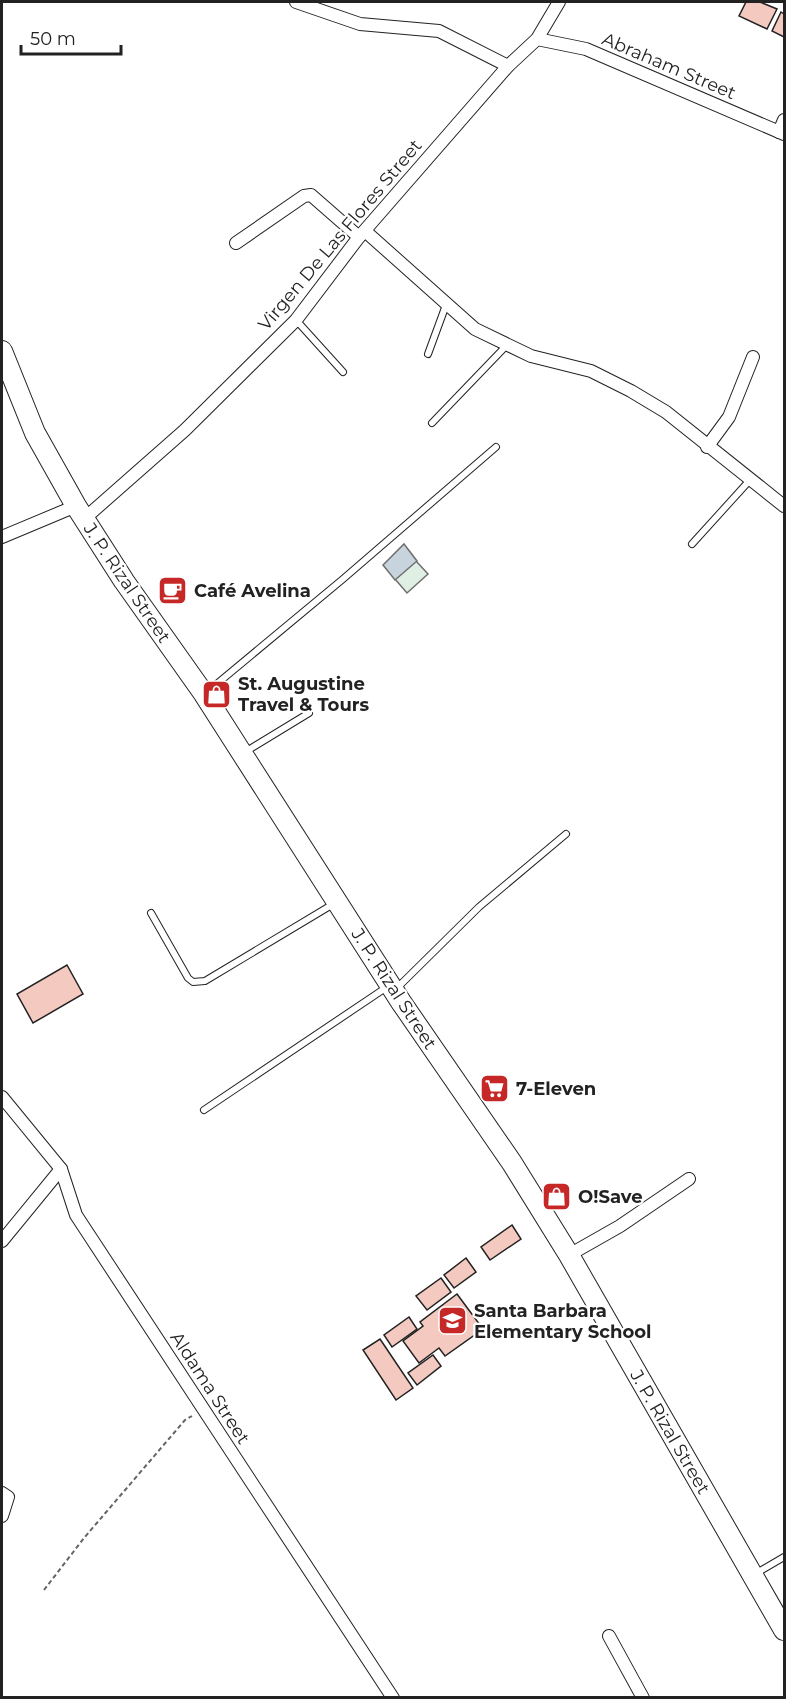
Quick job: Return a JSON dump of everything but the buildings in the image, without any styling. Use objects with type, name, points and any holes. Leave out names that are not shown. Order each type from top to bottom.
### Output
[{"type":"main road","name":"J. P. Rizal Street","points":[[2,351],[36,433],[80,512],[204,694],[392,988],[512,1163],[569,1255],[784,1630]]},
{"type":"street","points":[[296,2],[360,24],[439,31],[508,66]]},
{"type":"street","name":"Virgen De Las Flores Street","points":[[2,537],[80,512],[185,430],[296,320],[362,234],[508,66],[537,39],[559,2]]},
{"type":"street","name":"Abraham Street","points":[[537,39],[586,50],[782,133]]},
{"type":"street","points":[[782,133],[784,120]]},
{"type":"street","points":[[236,243],[304,196],[311,195],[362,234],[475,329],[531,356],[591,371],[631,391],[666,412],[707,447],[784,506]]},
{"type":"street","points":[[707,447],[729,417],[753,357]]},
{"type":"street","name":"Aldama Street","points":[[2,1097],[61,1168],[76,1215],[393,1698]]},
{"type":"street","points":[[2,1241],[61,1168]]},
{"type":"street","points":[[569,1255],[620,1226],[689,1179]]},
{"type":"street","points":[[2,1493],[8,1497],[2,1516]]},
{"type":"street","points":[[609,1636],[643,1698]]},
{"type":"lane","points":[[428,354],[446,305]]},
{"type":"lane","points":[[296,320],[344,372]]},
{"type":"lane","points":[[432,423],[507,345]]},
{"type":"lane","points":[[204,694],[264,642],[343,579],[495,447]]},
{"type":"lane","points":[[692,544],[750,480]]},
{"type":"lane","points":[[242,754],[309,713]]},
{"type":"lane","points":[[204,1110],[392,988],[479,907],[566,834]]},
{"type":"lane","points":[[152,913],[188,978],[193,982],[205,981],[338,901]]},
{"type":"lane","points":[[752,1576],[784,1557]]},
{"type":"path","points":[[45,1590],[143,1467],[185,1420],[203,1410]]},
{"type":"green space","points":[[416,561],[428,574],[407,593],[395,579]]},
{"type":"shaded area","points":[[404,544],[417,561],[395,580],[383,565]]},
{"type":"place","name":"Café Avelina","points":[[173,591]]},
{"type":"place","name":"St. Augustine Travel & Tours","points":[[217,694]]},
{"type":"place","name":"7-Eleven","points":[[495,1089]]},
{"type":"place","name":"O!Save","points":[[557,1197]]},
{"type":"place","name":"Santa Barbara Elementary School","points":[[453,1321]]}]
